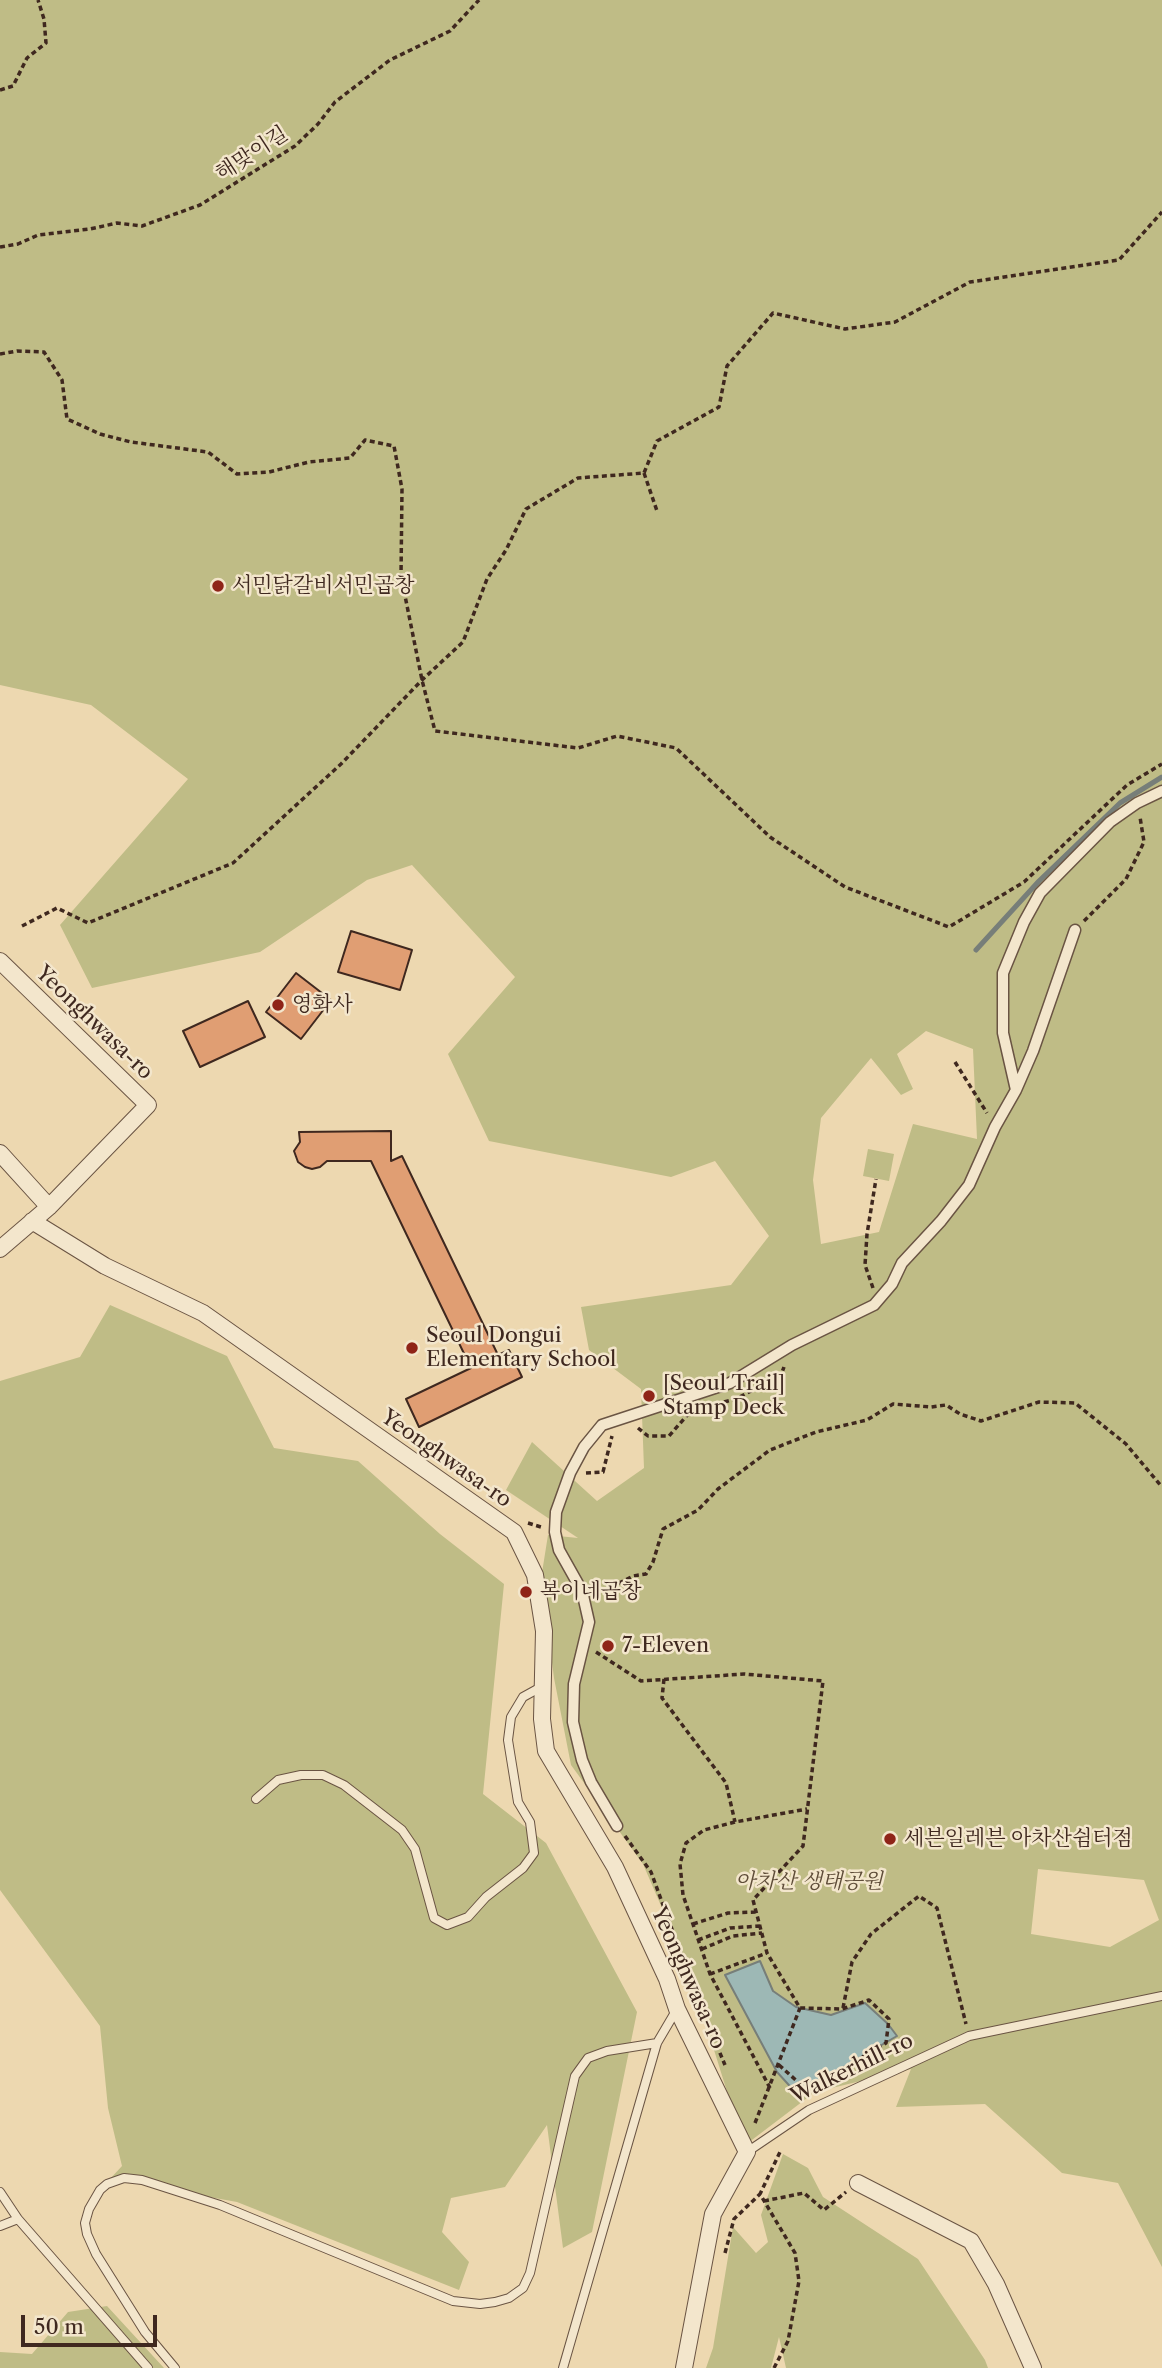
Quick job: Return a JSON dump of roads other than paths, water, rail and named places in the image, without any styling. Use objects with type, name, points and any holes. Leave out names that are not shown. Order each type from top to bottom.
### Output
[{"type":"street","points":[[1016,1090],[1003,1033],[1003,974],[1024,922],[1040,893],[1110,822],[1137,803],[1162,791]]},
{"type":"street","points":[[617,1826],[591,1782],[582,1760],[573,1722],[574,1684],[589,1622],[582,1591],[559,1550],[555,1532],[556,1512],[570,1473],[584,1447],[602,1424],[730,1383],[792,1345],[874,1305],[892,1284],[902,1262],[941,1221],[969,1185],[1033,1051],[1076,930]]},
{"type":"street","name":"Yeonghwasa-ro","points":[[0,961],[148,1105],[49,1207]]},
{"type":"street","points":[[0,1153],[49,1207],[0,1248]]},
{"type":"street","name":"Yeonghwasa-ro","points":[[32,1221],[105,1266],[203,1313],[514,1532],[535,1575],[544,1631],[542,1719],[546,1751],[615,1867],[667,1979],[677,2009],[747,2152]]},
{"type":"street","name":"Walkerhill-ro","points":[[684,2368],[713,2214],[747,2152]]},
{"type":"street","points":[[858,2183],[971,2241],[996,2284],[1033,2368]]},
{"type":"lane","points":[[256,1799],[278,1780],[300,1775],[323,1775],[344,1784],[402,1830],[415,1849],[434,1918],[447,1925],[468,1917],[486,1898],[523,1868],[534,1853],[530,1822],[518,1802],[508,1740],[511,1717],[523,1697],[542,1686]]},
{"type":"lane","name":"Walkerhill-ro","points":[[747,2152],[809,2110],[969,2036],[1162,1996]]},
{"type":"lane","points":[[563,2368],[657,2043],[677,2009]]},
{"type":"lane","points":[[175,2368],[145,2332],[96,2254],[87,2234],[85,2223],[89,2209],[100,2190],[107,2184],[124,2178],[142,2180],[219,2205],[453,2301],[480,2304],[495,2302],[509,2298],[523,2288],[530,2273],[575,2076],[588,2058],[607,2051],[657,2043]]},
{"type":"lane","points":[[0,2192],[18,2219],[148,2368]]},
{"type":"lane","points":[[0,2226],[18,2219]]},
{"type":"water","points":[[760,1961],[773,1991],[796,2007],[831,2015],[865,2003],[897,2036],[797,2094],[777,2072],[725,1975]]},
{"type":"waterway","points":[[976,950],[1039,881],[1120,803],[1162,777]]},
{"type":"place","name":"서민닭갈비서민곱창","points":[[218,586]]},
{"type":"place","name":"영화사","points":[[278,1005]]},
{"type":"place","name":"Seoul Dongui Elementary School","points":[[412,1348]]},
{"type":"place","name":"[Seoul Trail] Stamp Deck","points":[[649,1396]]},
{"type":"place","name":"복이네곱창","points":[[526,1592]]},
{"type":"place","name":"7-Eleven","points":[[608,1646]]},
{"type":"place","name":"세븐일레븐 아차산쉼터점","points":[[890,1839]]},
{"type":"park label","name":"아차산 생태공원","points":[[809,1882]]}]
